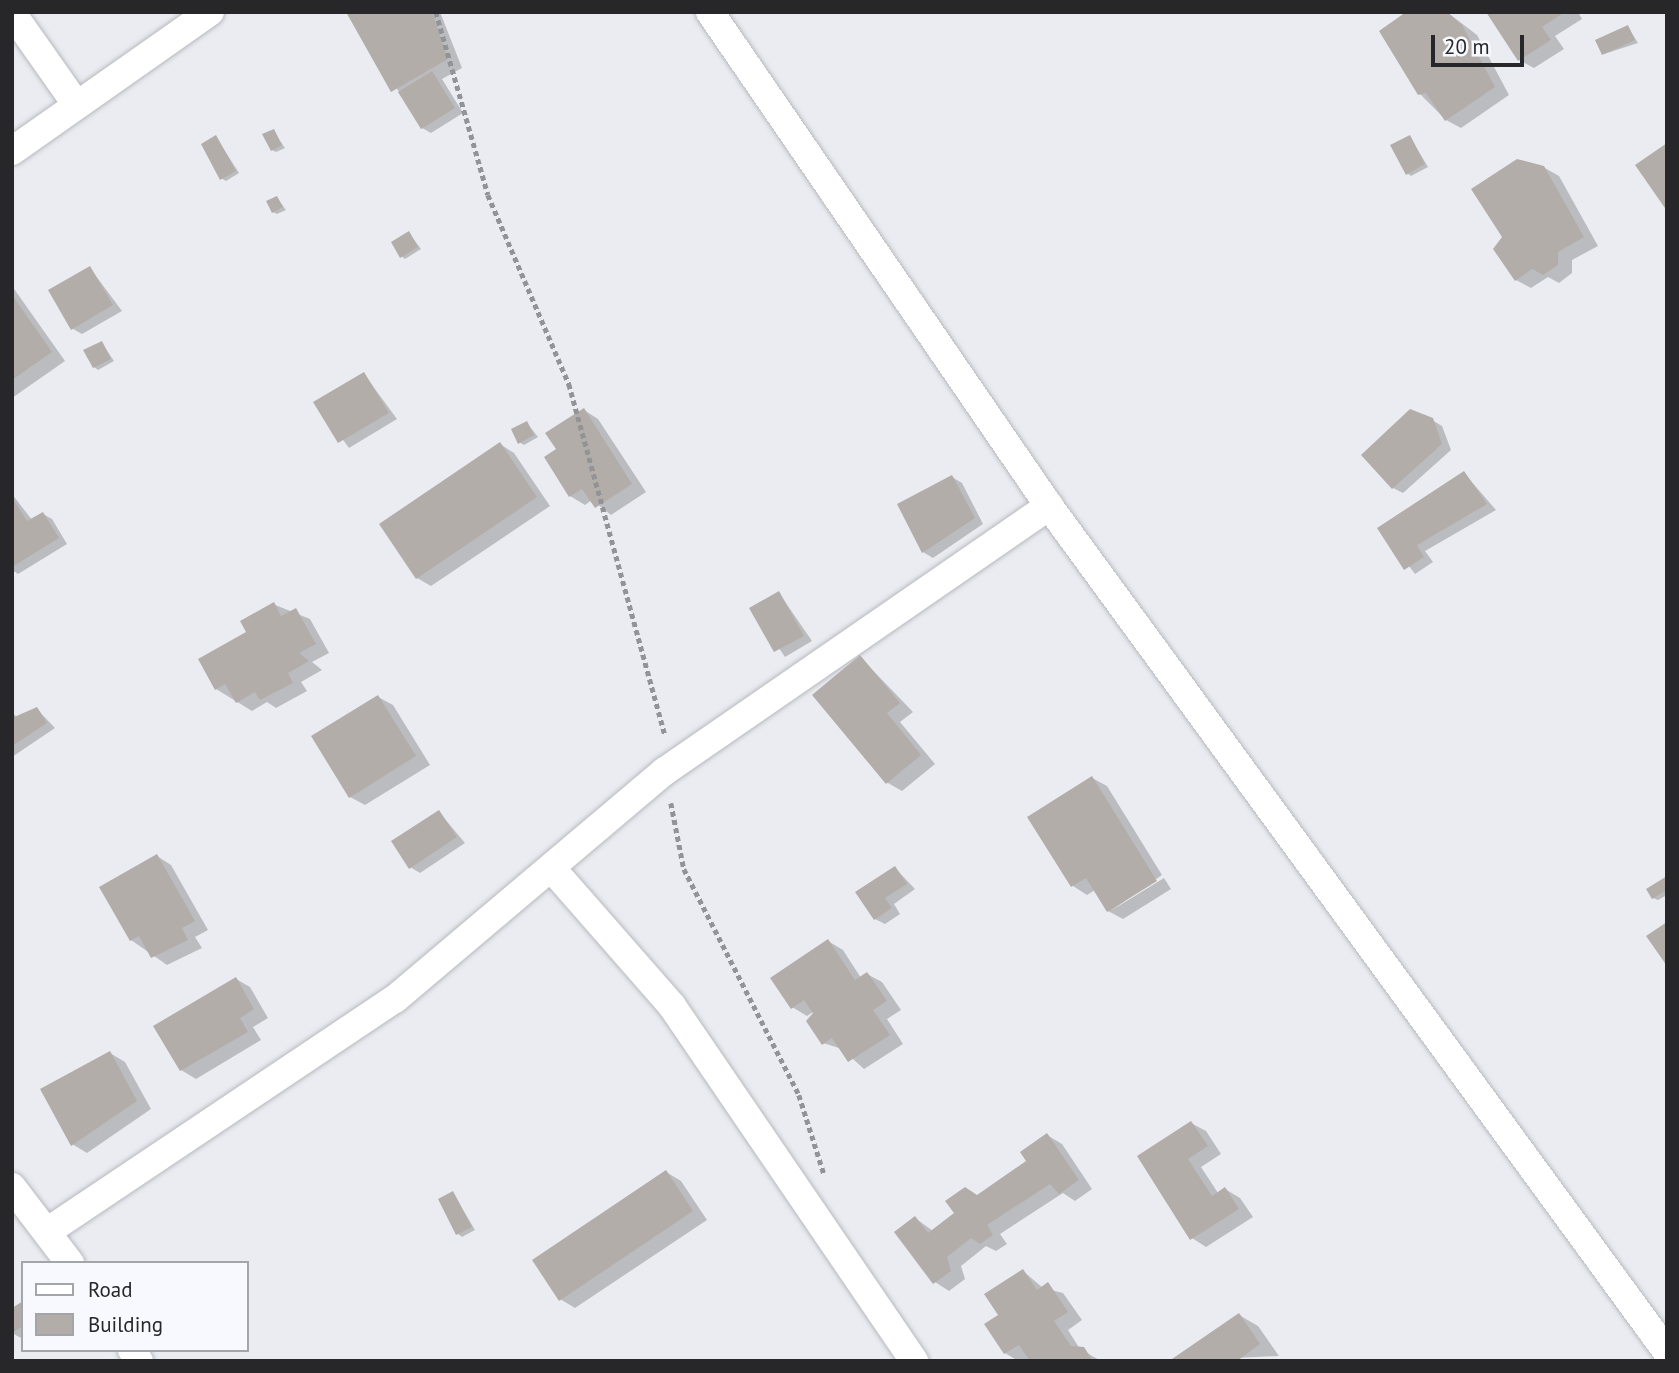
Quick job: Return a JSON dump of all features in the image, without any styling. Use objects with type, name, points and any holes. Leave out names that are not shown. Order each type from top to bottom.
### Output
[{"type":"street","points":[[12,151],[210,12]]},
{"type":"street","points":[[710,12],[1049,506],[1667,1352]]},
{"type":"street","points":[[12,13],[76,104]]},
{"type":"street","points":[[48,1231],[395,999],[515,892],[554,871],[665,771],[1049,506]]},
{"type":"street","points":[[554,871],[673,1006],[914,1361]]},
{"type":"street","points":[[12,1187],[69,1261]]},
{"type":"path","points":[[436,12],[488,195],[569,383],[665,730],[665,771],[684,869],[799,1095],[829,1189]]},
{"type":"building","points":[[346,12],[432,12],[448,59],[391,92]]},
{"type":"building","points":[[1406,12],[1449,14],[1462,25],[1495,87],[1445,121],[1426,93],[1418,95],[1379,31]]},
{"type":"building","points":[[1486,12],[1565,12],[1542,27],[1551,40],[1518,61]]},
{"type":"building","points":[[1628,25],[1635,40],[1602,55],[1595,40]]},
{"type":"building","points":[[432,71],[455,108],[421,129],[398,92]]},
{"type":"building","points":[[274,129],[282,145],[271,151],[262,134]]},
{"type":"building","points":[[216,135],[236,171],[220,180],[201,144]]},
{"type":"building","points":[[1410,135],[1425,164],[1406,175],[1390,145]]},
{"type":"building","points":[[1667,143],[1667,211],[1635,165]]},
{"type":"building","points":[[1517,159],[1544,166],[1584,237],[1558,252],[1558,265],[1543,275],[1532,269],[1515,281],[1493,249],[1502,237],[1471,189]]},
{"type":"building","points":[[277,196],[283,207],[272,213],[266,201]]},
{"type":"building","points":[[409,231],[418,247],[400,258],[391,242]]},
{"type":"building","points":[[90,266],[113,305],[71,330],[48,290]]},
{"type":"building","points":[[12,295],[52,352],[12,380]]},
{"type":"building","points":[[102,341],[111,359],[93,368],[83,350]]},
{"type":"building","points":[[364,372],[389,413],[338,443],[313,402]]},
{"type":"building","points":[[584,408],[632,484],[595,508],[582,489],[569,497],[544,457],[556,449],[545,433]]},
{"type":"building","points":[[1410,409],[1433,418],[1442,444],[1392,489],[1361,455]]},
{"type":"building","points":[[527,421],[534,435],[518,444],[511,429]]},
{"type":"building","points":[[500,442],[537,497],[416,579],[379,524]]},
{"type":"building","points":[[1464,471],[1487,504],[1417,545],[1424,557],[1404,570],[1377,528]]},
{"type":"building","points":[[952,475],[975,518],[922,553],[897,504]]},
{"type":"building","points":[[12,497],[27,521],[43,512],[59,538],[12,567]]},
{"type":"building","points":[[779,591],[804,636],[774,652],[749,608]]},
{"type":"building","points":[[274,602],[281,616],[296,608],[316,644],[299,653],[309,661],[288,673],[293,683],[260,700],[255,692],[236,703],[225,684],[215,690],[198,659],[246,632],[240,621]]},
{"type":"building","points":[[860,655],[900,703],[887,713],[921,755],[886,784],[812,695]]},
{"type":"building","points":[[378,695],[416,756],[349,798],[311,736]]},
{"type":"building","points":[[37,707],[47,723],[12,746],[12,718]]},
{"type":"building","points":[[1092,776],[1157,881],[1107,912],[1086,878],[1071,887],[1027,817]]},
{"type":"building","points":[[439,810],[457,837],[409,869],[391,841]]},
{"type":"building","points":[[157,854],[195,921],[182,928],[188,940],[151,958],[139,936],[130,941],[99,887]]},
{"type":"building","points":[[895,866],[907,884],[885,898],[892,908],[874,920],[855,892]]},
{"type":"building","points":[[1667,876],[1667,890],[1652,899],[1646,889]]},
{"type":"building","points":[[1667,922],[1667,966],[1646,936]]},
{"type":"building","points":[[828,939],[855,980],[867,972],[887,1001],[873,1010],[890,1035],[848,1062],[832,1038],[822,1045],[806,1021],[813,1013],[804,1000],[791,1009],[770,978]]},
{"type":"building","points":[[236,977],[254,1009],[240,1018],[248,1032],[180,1071],[153,1026]]},
{"type":"building","points":[[110,1051],[137,1101],[71,1146],[40,1089]]},
{"type":"building","points":[[1191,1121],[1208,1146],[1188,1159],[1212,1196],[1225,1187],[1239,1209],[1190,1240],[1137,1156]]},
{"type":"building","points":[[1047,1133],[1079,1180],[1059,1194],[1050,1184],[987,1225],[993,1235],[980,1244],[971,1238],[947,1257],[951,1271],[933,1284],[894,1232],[915,1216],[928,1233],[954,1213],[945,1201],[965,1187],[977,1195],[1026,1161],[1020,1152]]},
{"type":"building","points":[[666,1170],[693,1211],[559,1301],[532,1260]]},
{"type":"building","points":[[453,1191],[472,1227],[456,1235],[438,1199]]},
{"type":"building","points":[[1023,1269],[1037,1290],[1048,1282],[1068,1312],[1054,1321],[1071,1346],[1084,1347],[1093,1361],[1030,1361],[1019,1345],[1004,1354],[984,1324],[998,1315],[984,1294]]},
{"type":"building","points":[[21,1302],[21,1327],[12,1333],[12,1308]]},
{"type":"building","points":[[1239,1313],[1260,1344],[1237,1361],[1169,1361]]}]
